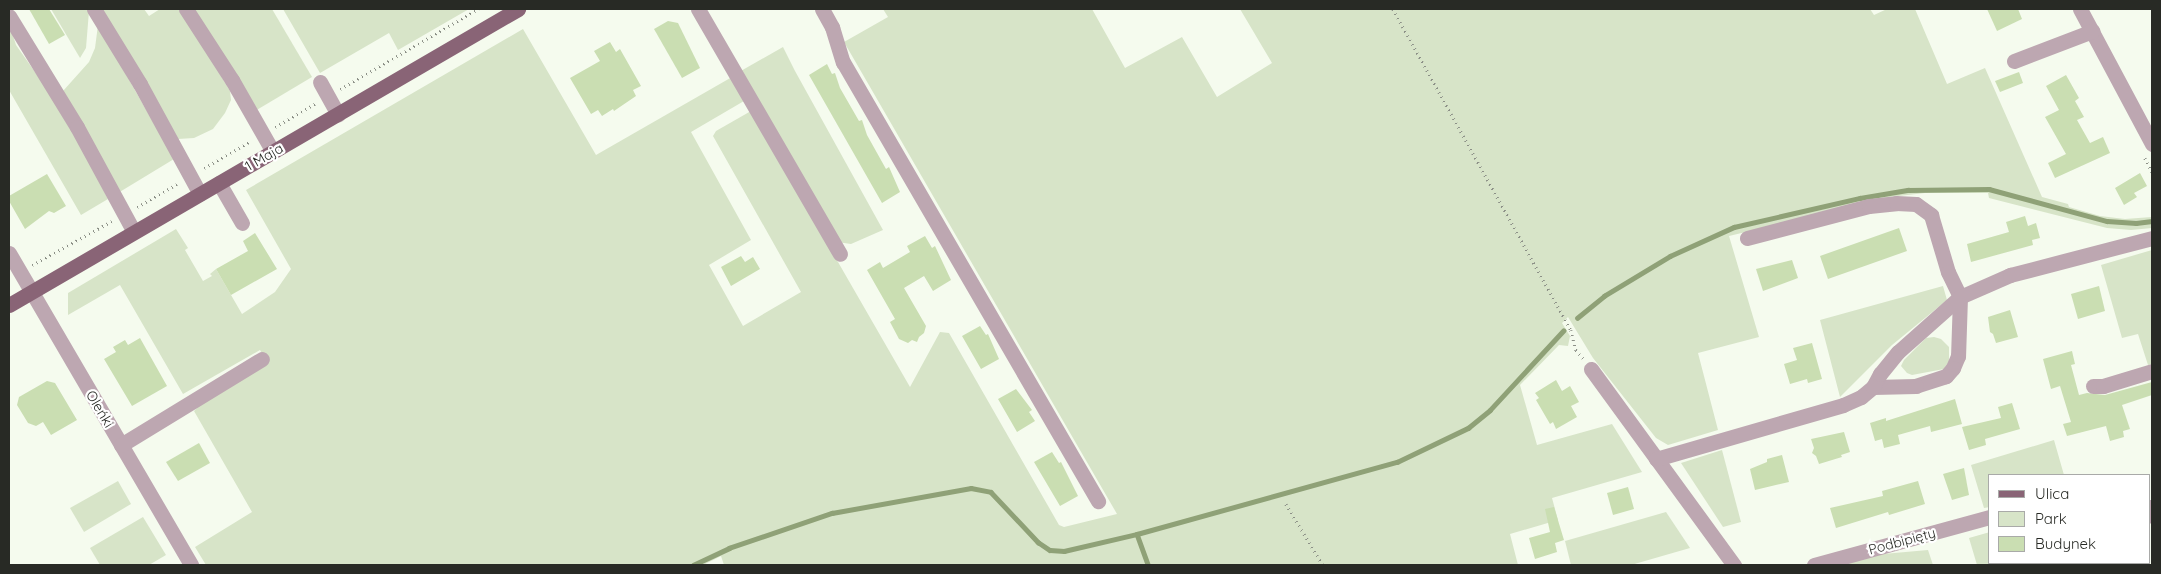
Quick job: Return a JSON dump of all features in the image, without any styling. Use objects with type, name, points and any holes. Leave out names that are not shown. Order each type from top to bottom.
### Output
[{"type":"main road","name":"1 Maja","points":[[9,305],[518,9]]},
{"type":"street","points":[[94,9],[140,84],[200,194]]},
{"type":"street","points":[[186,9],[232,80],[272,152]]},
{"type":"street","points":[[698,9],[840,254]]},
{"type":"street","points":[[822,9],[832,27],[843,62],[1098,502]]},
{"type":"street","points":[[2080,9],[2152,144]]},
{"type":"street","points":[[9,16],[78,127],[134,232]]},
{"type":"street","points":[[2014,62],[2092,31]]},
{"type":"street","points":[[320,82],[338,114]]},
{"type":"street","points":[[219,183],[242,223]]},
{"type":"street","points":[[1747,238],[1868,206],[1916,204],[1923,208],[1935,222],[1948,272],[1960,297],[1958,356],[1953,368],[1946,376],[1916,386],[1873,387]]},
{"type":"street","points":[[1656,459],[1843,405],[1861,397],[1873,387],[1880,374],[1898,352],[1960,297],[2010,275],[2152,238]]},
{"type":"street","name":"Oleńki","points":[[9,253],[191,565]]},
{"type":"street","points":[[121,444],[262,359]]},
{"type":"street","points":[[1591,369],[1734,565]]},
{"type":"street","points":[[2093,386],[2104,386],[2152,371]]},
{"type":"street","name":"Podbipięty","points":[[1814,565],[1988,518]]},
{"type":"path","points":[[1393,9],[1571,330],[1576,350],[1591,369]]},
{"type":"path","points":[[1286,504],[1323,565]]},
{"type":"green space","points":[[51,9],[88,9],[86,48],[80,58]]},
{"type":"green space","points":[[101,9],[144,9],[149,16],[160,9],[181,9],[230,91],[231,100],[225,113],[213,129],[194,138],[178,139]]},
{"type":"green space","points":[[191,9],[272,9],[312,77],[255,111]]},
{"type":"green space","points":[[283,9],[469,9],[398,50],[389,33],[320,73]]},
{"type":"green space","points":[[883,9],[1092,9],[1125,68],[1182,37],[1217,97],[1272,63],[1240,9],[1870,9],[1874,15],[1887,9],[1915,9],[1947,84],[1985,68],[2042,197],[2100,216],[2125,219],[2152,217],[2152,228],[2131,230],[2107,228],[1989,198],[1988,193],[1925,193],[1890,197],[1729,236],[1759,337],[1698,353],[1718,430],[1668,445],[1656,438],[1593,358],[1568,317],[1562,323],[1570,336],[1568,346],[1559,345],[1520,385],[1537,445],[1612,424],[1642,472],[1552,498],[1558,520],[1510,534],[1518,565],[724,565],[721,556],[703,565],[206,565],[195,547],[252,512],[194,411],[203,402],[267,362],[260,350],[183,394],[120,285],[68,315],[68,293],[176,229],[188,248],[185,250],[203,281],[212,276],[210,274],[216,269],[242,314],[275,292],[291,269],[246,190],[523,29],[596,155],[732,77],[744,101],[691,132],[751,240],[709,265],[743,326],[801,292],[713,136],[716,131],[751,111],[910,387],[940,332],[949,333],[1059,525],[1064,527],[1117,514],[844,42],[888,17]]},
{"type":"green space","points":[[9,23],[16,45],[42,82],[86,155],[108,199],[81,215],[9,90]]},
{"type":"green space","points":[[98,25],[174,159],[118,193],[63,91],[89,62],[95,48]]},
{"type":"green space","points":[[783,47],[883,230],[851,244],[837,242],[739,72]]},
{"type":"green space","points":[[2152,250],[2152,364],[2148,365],[2138,334],[2122,338],[2101,265]]},
{"type":"green space","points":[[1943,286],[1947,300],[1892,345],[1840,397],[1820,320]]},
{"type":"green space","points":[[1934,337],[1941,339],[1949,347],[1949,362],[1944,369],[1912,375],[1907,373],[1901,366],[1904,360],[1926,338]]},
{"type":"green space","points":[[2054,440],[2064,474],[1988,474],[1988,507],[1984,508],[1971,465]]},
{"type":"green space","points":[[1722,450],[1741,522],[1723,527],[1681,463]]},
{"type":"green space","points":[[118,481],[131,504],[84,532],[70,508]]},
{"type":"green space","points":[[1666,512],[1690,548],[1631,565],[1571,565],[1565,541]]},
{"type":"green space","points":[[143,517],[166,555],[149,565],[100,565],[90,548]]},
{"type":"green space","points":[[1988,533],[1988,564],[2022,565],[1977,565],[1969,538]]},
{"type":"green space","points":[[1928,550],[1933,565],[1827,565],[1861,556]]},
{"type":"building","points":[[29,9],[49,9],[65,35],[49,44]]},
{"type":"building","points":[[1987,9],[2018,9],[2022,19],[1997,31]]},
{"type":"building","points":[[668,21],[678,23],[700,68],[682,78],[654,29]]},
{"type":"building","points":[[610,42],[616,52],[620,49],[641,86],[633,90],[636,96],[614,111],[613,109],[602,116],[598,110],[591,114],[570,78],[600,61],[594,51]]},
{"type":"building","points":[[827,64],[832,74],[835,73],[840,88],[859,121],[862,120],[867,135],[886,169],[889,167],[900,192],[882,203],[809,75]]},
{"type":"building","points":[[2019,72],[2023,83],[2000,92],[1995,81]]},
{"type":"building","points":[[2066,75],[2079,98],[2075,101],[2084,117],[2077,120],[2090,143],[2103,137],[2110,153],[2055,178],[2048,163],[2066,154],[2045,117],[2059,110],[2046,86]]},
{"type":"building","points":[[2140,173],[2147,186],[2134,193],[2137,197],[2124,205],[2115,188]]},
{"type":"building","points":[[47,174],[66,206],[54,213],[49,211],[25,229],[9,201],[9,196]]},
{"type":"building","points":[[2025,216],[2028,226],[2036,223],[2040,238],[2032,240],[2033,245],[1971,262],[1967,244],[2009,232],[2006,222]]},
{"type":"building","points":[[1899,228],[1907,251],[1828,279],[1820,256]]},
{"type":"building","points":[[255,233],[277,269],[231,295],[216,269],[248,251],[243,241]]},
{"type":"building","points":[[925,236],[932,248],[935,246],[951,280],[933,291],[924,276],[904,288],[926,326],[924,333],[917,342],[912,340],[908,343],[899,339],[890,322],[895,319],[867,270],[880,262],[883,268],[910,252],[907,246]]},
{"type":"building","points":[[741,256],[745,262],[753,257],[760,269],[731,286],[721,267]]},
{"type":"building","points":[[1792,260],[1798,278],[1763,291],[1756,269]]},
{"type":"building","points":[[2099,286],[2105,311],[2078,319],[2071,294]]},
{"type":"building","points":[[2010,310],[2018,337],[1996,343],[1993,334],[1990,332],[1988,317]]},
{"type":"building","points":[[980,326],[986,335],[988,334],[999,359],[981,369],[962,336]]},
{"type":"building","points":[[140,338],[167,386],[132,406],[104,359],[116,352],[113,347],[125,340],[128,345]]},
{"type":"building","points":[[1812,343],[1822,379],[1808,383],[1807,379],[1790,384],[1784,364],[1797,360],[1793,348]]},
{"type":"building","points":[[2072,351],[2075,364],[2071,365],[2079,395],[2087,393],[2105,395],[2152,382],[2152,395],[2122,405],[2130,429],[2123,431],[2124,437],[2110,441],[2106,426],[2067,436],[2063,424],[2071,422],[2060,386],[2051,389],[2043,359]]},
{"type":"building","points":[[1556,380],[1562,391],[1570,386],[1579,402],[1571,406],[1577,417],[1556,429],[1553,422],[1550,424],[1536,400],[1539,398],[1535,393]]},
{"type":"building","points":[[47,381],[55,383],[77,420],[51,435],[43,422],[36,426],[28,423],[17,405],[19,397]]},
{"type":"building","points":[[1016,389],[1032,410],[1029,412],[1035,421],[1017,432],[998,399]]},
{"type":"building","points":[[1955,399],[1962,424],[1931,432],[1930,426],[1898,435],[1900,444],[1884,448],[1882,439],[1875,441],[1870,423],[1886,418],[1886,421]]},
{"type":"building","points":[[2012,403],[2020,429],[1985,439],[1986,445],[1969,450],[1962,427],[2001,418],[1998,407]]},
{"type":"building","points":[[1844,432],[1850,452],[1841,455],[1842,457],[1819,464],[1816,456],[1812,453],[1814,448],[1811,439]]},
{"type":"building","points":[[199,443],[210,463],[178,481],[166,462]]},
{"type":"building","points":[[1052,452],[1059,463],[1061,462],[1078,496],[1060,506],[1034,462]]},
{"type":"building","points":[[1782,455],[1789,482],[1755,490],[1750,469],[1767,462],[1767,459]]},
{"type":"building","points":[[1964,468],[1969,495],[1952,500],[1943,474]]},
{"type":"building","points":[[1918,481],[1925,504],[1889,515],[1888,512],[1836,528],[1830,508],[1883,496],[1882,491]]},
{"type":"building","points":[[1628,487],[1634,509],[1613,515],[1607,493]]},
{"type":"building","points":[[1554,507],[1564,540],[1555,543],[1557,552],[1535,559],[1529,538],[1550,532],[1545,509]]},
{"type":"waterway","points":[[1577,318],[1604,296],[1670,256],[1734,227],[1860,198],[1908,190],[1989,189],[2107,221],[2136,223],[2152,221]]},
{"type":"waterway","points":[[693,565],[729,548],[832,513],[971,488],[991,492],[1038,542],[1050,550],[1064,551],[1137,534],[1397,462],[1468,428],[1490,410],[1563,331]]},
{"type":"waterway","points":[[1137,534],[1148,565]]}]
